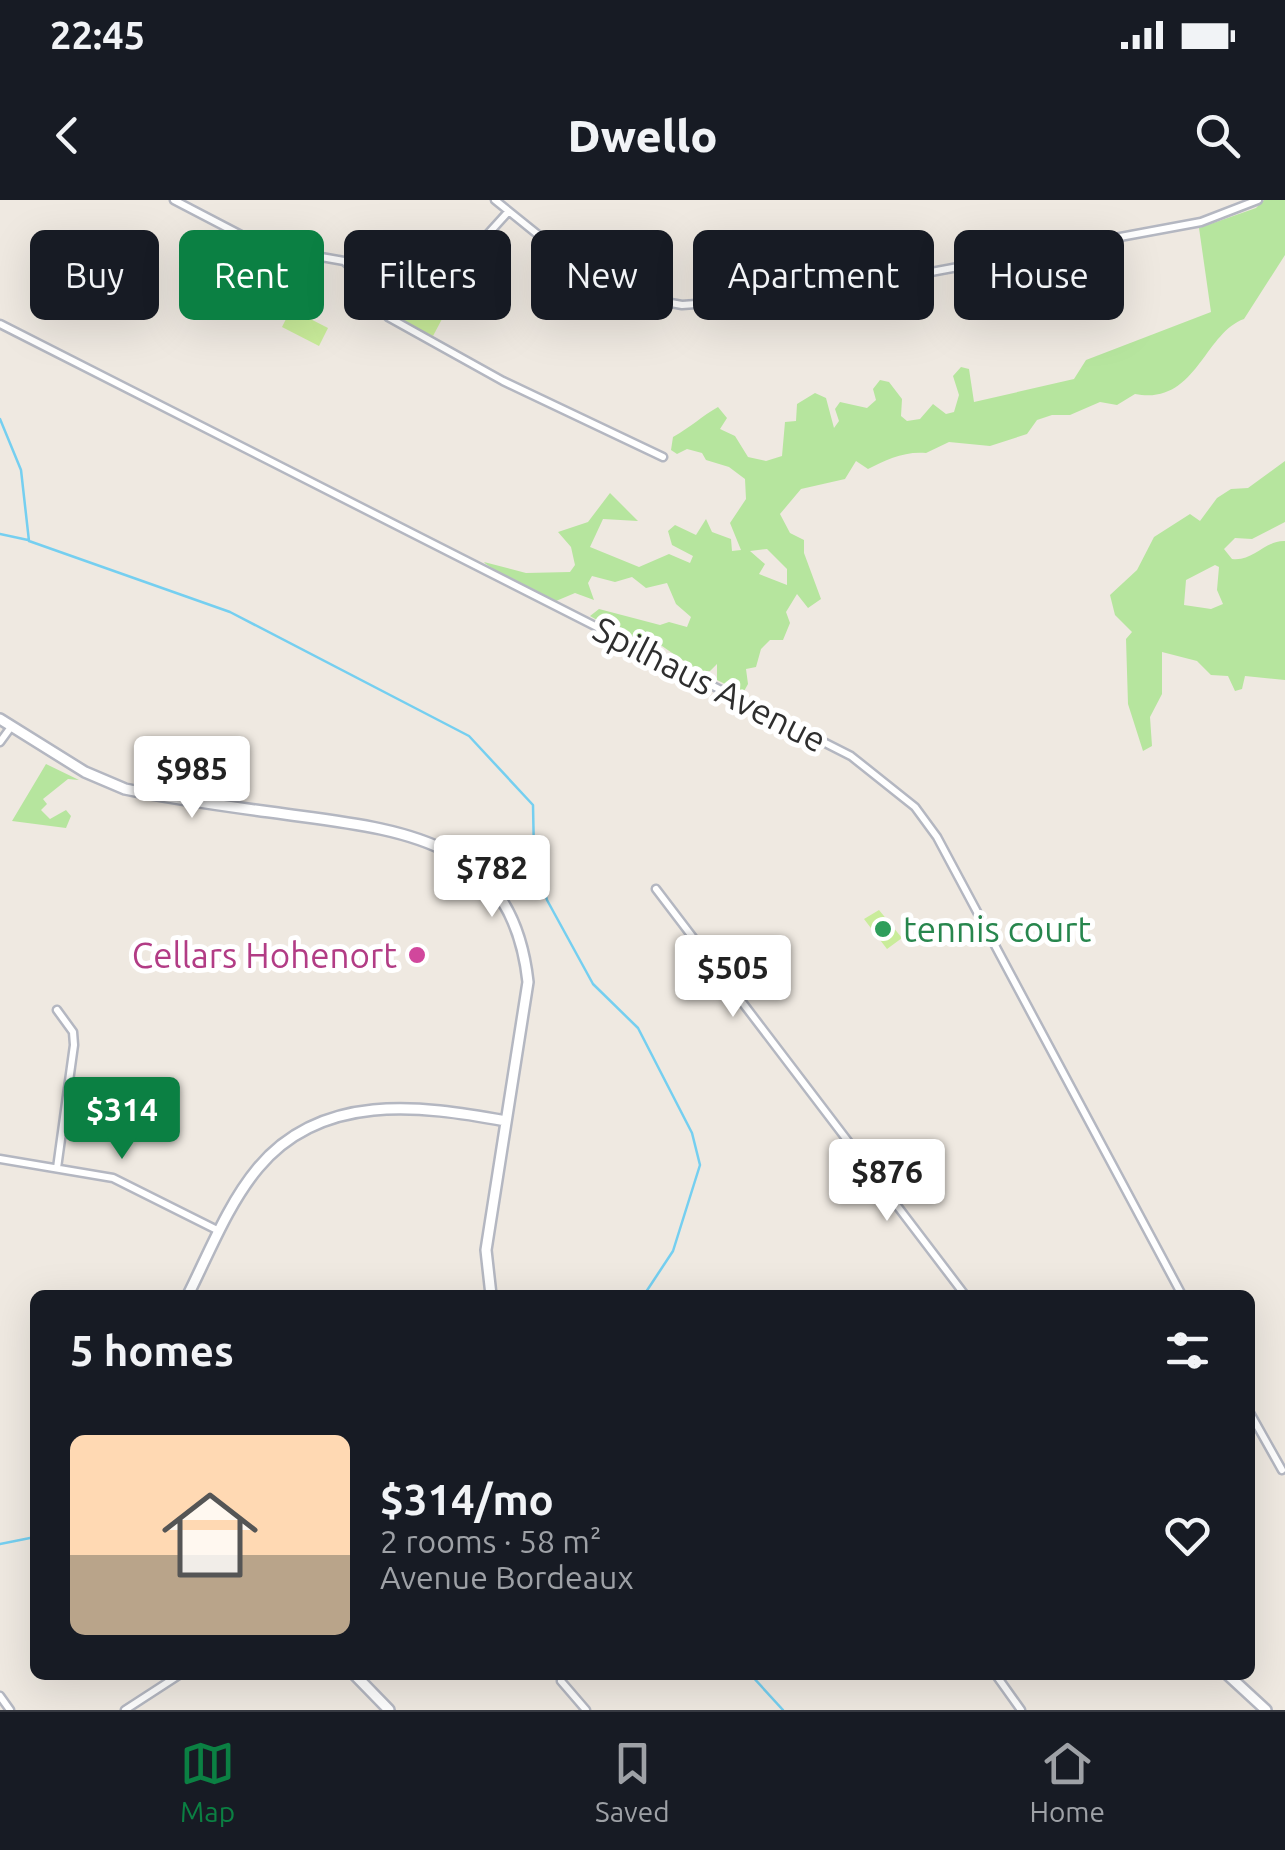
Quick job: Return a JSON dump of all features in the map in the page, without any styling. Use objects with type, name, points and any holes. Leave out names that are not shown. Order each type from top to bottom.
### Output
[{"type":"street","points":[[174,200],[264,247],[344,262]]},
{"type":"street","points":[[495,200],[609,292],[653,302],[721,305],[906,278],[1201,222],[1258,200]]},
{"type":"street","points":[[492,230],[508,212]]},
{"type":"street","points":[[392,320],[663,457]]},
{"type":"street","name":"Spilhaus Avenue","points":[[0,324],[851,756],[885,779],[937,837],[1179,1290]]},
{"type":"street","points":[[0,719],[85,772],[125,789],[392,828],[439,846],[462,860],[508,908],[525,956],[526,996],[486,1250],[490,1290]]},
{"type":"street","points":[[0,742],[11,727]]},
{"type":"street","points":[[656,890],[961,1290]]},
{"type":"street","points":[[57,1010],[72,1032],[74,1045],[57,1168]]},
{"type":"street","points":[[193,1290],[220,1232],[256,1170],[292,1136],[332,1118],[376,1108],[412,1108],[506,1121]]},
{"type":"street","points":[[0,1159],[134,1185],[220,1232]]},
{"type":"street","points":[[1255,1422],[1282,1470]]},
{"type":"street","points":[[125,1710],[171,1680]]},
{"type":"street","points":[[360,1680],[388,1710]]},
{"type":"street","points":[[1000,1680],[1021,1710]]},
{"type":"street","points":[[1233,1680],[1266,1710]]},
{"type":"street","points":[[561,1682],[586,1710]]},
{"type":"street","points":[[0,1696],[10,1710]]},
{"type":"green space","points":[[1264,200],[1285,200],[1285,255],[1244,319],[1230,327],[1186,379],[1172,389],[1156,395],[1135,394],[1117,405],[1100,402],[1070,415],[1052,415],[1037,420],[1027,434],[990,446],[949,442],[926,453],[888,459],[868,469],[856,461],[845,479],[801,489],[780,514],[790,533],[804,540],[804,553],[821,599],[808,608],[797,594],[786,612],[790,623],[783,640],[770,640],[761,649],[756,667],[746,669],[748,684],[743,693],[717,680],[717,664],[710,671],[700,672],[662,646],[633,641],[590,616],[599,609],[660,625],[669,622],[687,627],[691,617],[676,604],[667,583],[646,588],[632,577],[615,582],[592,576],[588,583],[594,600],[575,593],[556,601],[484,562],[526,573],[570,572],[575,565],[571,547],[558,532],[588,522],[610,493],[638,521],[603,519],[590,547],[639,567],[669,554],[690,563],[693,556],[672,545],[668,531],[675,525],[696,535],[706,519],[712,532],[731,539],[732,551],[741,550],[730,523],[746,499],[745,479],[729,467],[706,460],[702,453],[687,449],[677,454],[671,450],[673,437],[707,414],[718,407],[727,418],[720,429],[735,436],[748,457],[766,461],[782,456],[785,422],[796,421],[797,404],[815,393],[826,398],[834,428],[839,421],[835,409],[840,402],[867,408],[876,400],[873,389],[880,380],[889,382],[902,399],[901,416],[907,421],[920,419],[933,404],[946,414],[954,412],[959,395],[953,376],[961,367],[969,369],[974,402],[1074,379],[1086,360],[1211,312],[1199,228],[1256,208]],"holes":[[[767,549],[787,569],[787,585],[759,574],[765,564],[750,551]]]},
{"type":"green space","points":[[286,320],[312,320],[328,328],[319,346],[282,327]]},
{"type":"green space","points":[[401,320],[441,320],[433,336]]},
{"type":"green space","points":[[1285,461],[1285,522],[1252,539],[1235,538],[1224,549],[1232,559],[1239,559],[1285,541],[1285,680],[1245,676],[1242,689],[1235,691],[1228,676],[1211,675],[1197,661],[1162,652],[1162,694],[1150,717],[1152,746],[1143,751],[1128,704],[1126,639],[1132,632],[1115,615],[1110,595],[1137,570],[1154,537],[1190,514],[1200,521],[1217,498],[1231,489],[1248,488]],"holes":[[[1215,565],[1219,567],[1217,590],[1223,604],[1211,609],[1184,605],[1186,580]]]},
{"type":"green space","points":[[46,764],[79,780],[68,779],[43,799],[47,804],[41,810],[50,819],[66,810],[71,816],[66,828],[12,821]]},
{"type":"green space","name":"tennis court","points":[[879,910],[902,938],[887,949],[864,919]]},
{"type":"waterway","points":[[0,419],[21,470],[29,541],[230,612],[469,736],[533,805],[534,855],[547,900],[593,984],[638,1028],[692,1133],[700,1165],[673,1251],[647,1290]]},
{"type":"waterway","points":[[0,534],[28,540]]},
{"type":"waterway","points":[[0,1544],[30,1538]]},
{"type":"waterway","points":[[756,1680],[783,1710]]},
{"type":"place","name":"tennis court","points":[[883,929]]},
{"type":"place","name":"Cellars Hohenort","points":[[417,955]]}]
